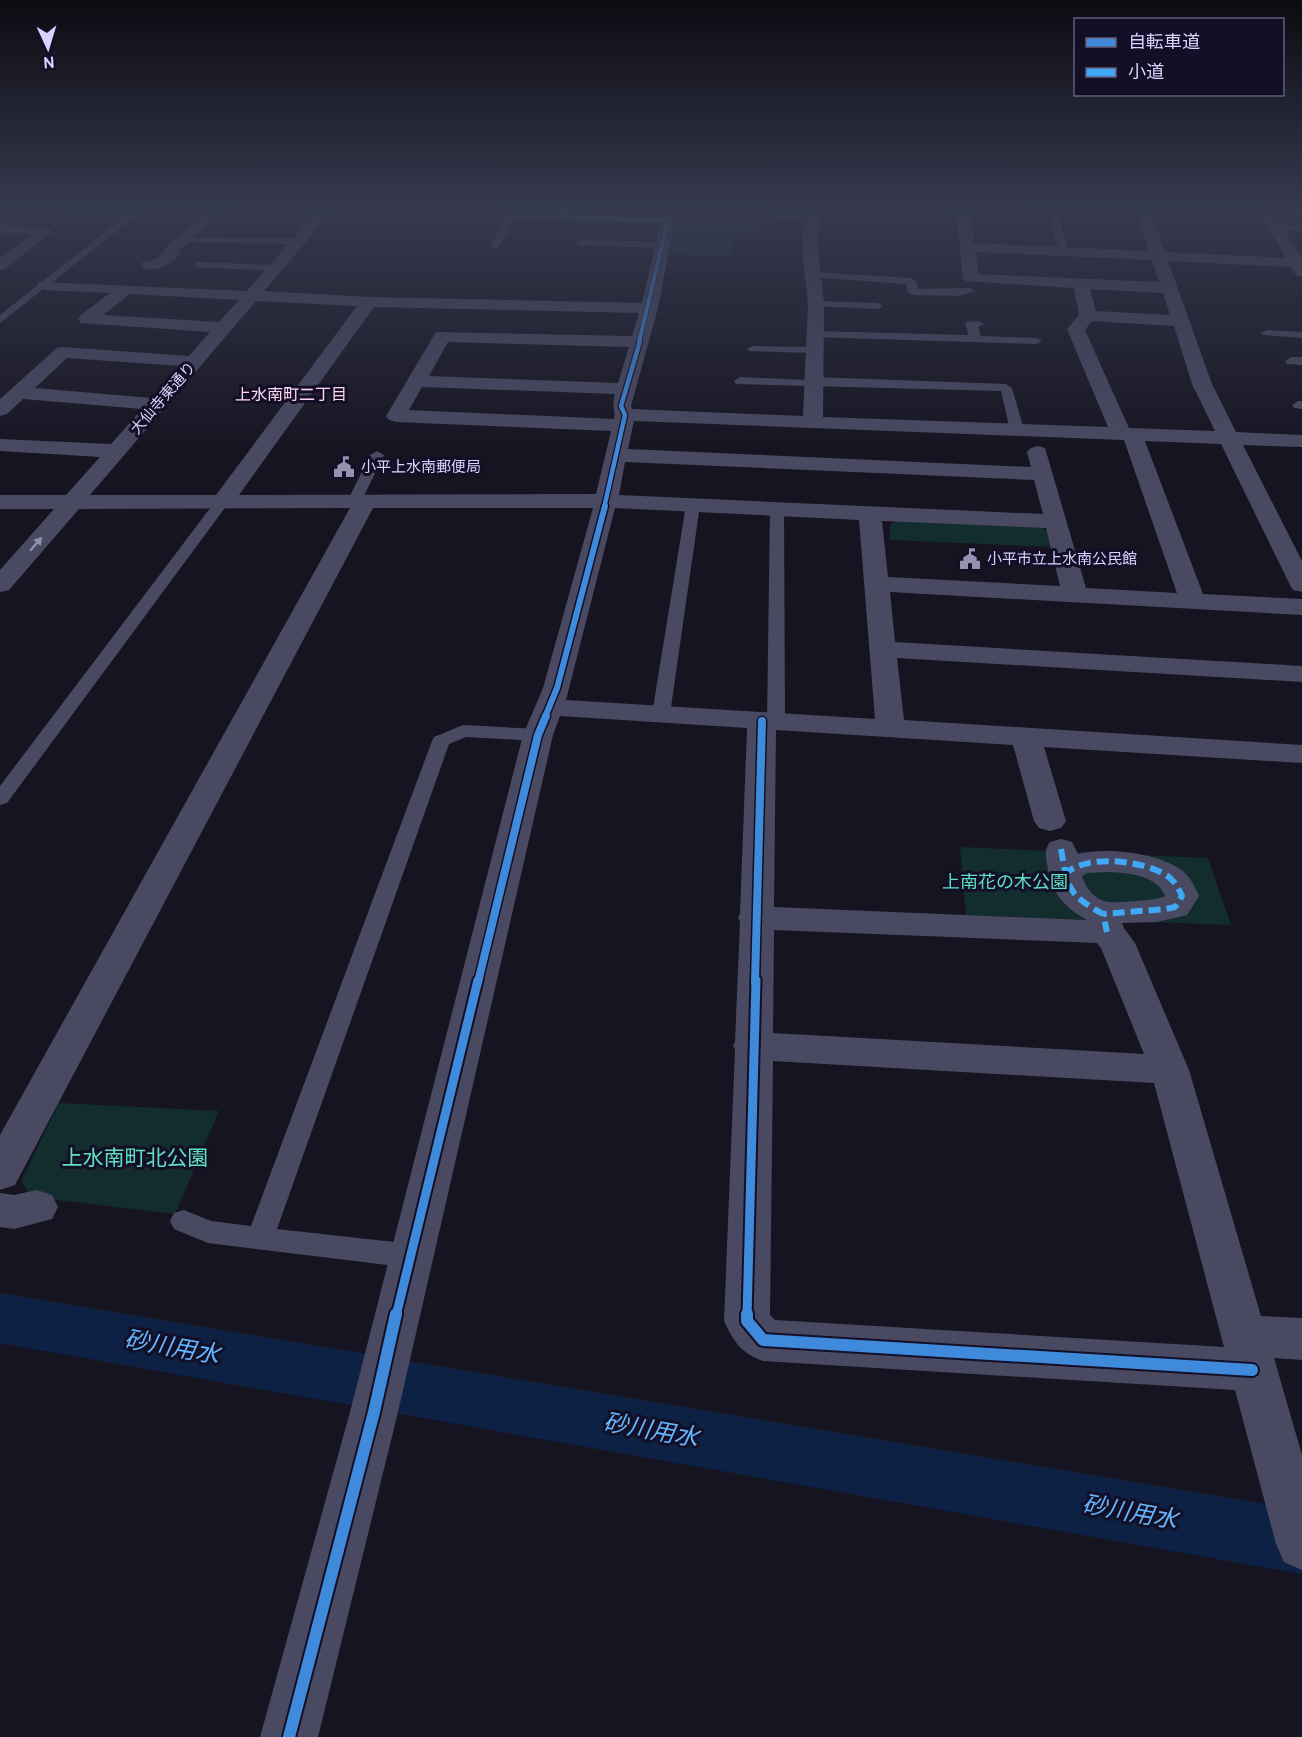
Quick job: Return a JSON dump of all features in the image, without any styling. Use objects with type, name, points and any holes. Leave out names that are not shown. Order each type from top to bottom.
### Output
[{"type":"street","points":[[124,291],[87,319],[224,328]]},
{"type":"street","points":[[144,291],[369,302],[649,308]]},
{"type":"street","name":"大仙寺東通り","points":[[0,585],[255,291]]},
{"type":"street","points":[[289,1737],[374,1412],[544,721],[556,688],[606,501],[623,420],[621,406],[652,291]]},
{"type":"street","points":[[813,422],[815,291]]},
{"type":"street","points":[[1083,291],[1088,316]]},
{"type":"street","points":[[1172,291],[1202,384],[1302,585]]},
{"type":"street","points":[[222,502],[369,302]]},
{"type":"street","points":[[1088,316],[1180,321]]},
{"type":"street","points":[[1088,316],[1076,329],[1126,434],[1192,601]]},
{"type":"street","points":[[640,342],[442,336],[396,416],[813,422],[1302,441]]},
{"type":"street","points":[[0,410],[63,352],[194,362]]},
{"type":"street","points":[[417,381],[626,389]]},
{"type":"street","points":[[18,393],[157,404]]},
{"type":"street","points":[[1024,430],[1044,474],[1075,595]]},
{"type":"street","points":[[0,445],[116,451]]},
{"type":"street","points":[[616,455],[1044,474]]},
{"type":"street","points":[[0,502],[606,501],[1056,522]]},
{"type":"street","points":[[0,1173],[359,502]]},
{"type":"street","points":[[870,513],[890,729]]},
{"type":"street","points":[[876,584],[1302,607]]},
{"type":"street","points":[[882,649],[1302,674]]},
{"type":"street","points":[[544,721],[661,714],[1302,754]]},
{"type":"street","points":[[769,721],[755,918],[747,1321],[763,1340],[1247,1352],[1302,1339]]},
{"type":"street","points":[[1026,737],[1068,890],[1105,923],[1117,943],[1170,1070],[1296,1523]]},
{"type":"street","points":[[755,918],[1105,923],[1129,910],[1161,912],[1175,907],[1182,896],[1177,885],[1167,876],[1125,863],[1088,862],[1072,866],[1058,848]]},
{"type":"street","points":[[752,1046],[1170,1070]]},
{"type":"lane","points":[[0,320],[37,291]]},
{"type":"lane","points":[[913,291],[959,293],[970,291]]},
{"type":"lane","points":[[816,304],[878,306]]},
{"type":"lane","points":[[976,339],[971,324],[978,324]]},
{"type":"lane","points":[[1267,333],[1302,335]]},
{"type":"lane","points":[[753,349],[814,342],[941,334],[976,339],[1036,341]]},
{"type":"lane","points":[[991,340],[994,354]]},
{"type":"lane","points":[[741,381],[1006,388],[1024,430]]},
{"type":"lane","points":[[359,502],[377,455]]},
{"type":"lane","points":[[0,799],[222,502]]},
{"type":"lane","points":[[661,714],[693,505]]},
{"type":"lane","points":[[769,721],[777,509]]},
{"type":"lane","points":[[260,1238],[441,741],[463,731],[544,721]]},
{"type":"lane","points":[[184,1221],[208,1232],[412,1256]]},
{"type":"green space","points":[[899,520],[1039,526],[1049,532],[1051,547],[890,540],[890,524]]},
{"type":"green space","name":"上南花の木公園","points":[[960,847],[1208,858],[1231,925],[966,915]]},
{"type":"green space","name":"上水南町北公園","points":[[59,1103],[219,1111],[175,1214],[32,1197],[21,1181]]},
{"type":"waterway","name":"砂川用水","points":[[0,1318],[1302,1542]]},
{"type":"marked path","points":[[1061,849],[1070,889],[1081,901],[1103,914],[1107,932]]},
{"type":"marked path","points":[[1064,875],[1073,867],[1084,863],[1123,862],[1149,868],[1169,877],[1182,896],[1175,907],[1103,914]]},
{"type":"cycle path","points":[[289,1737],[374,1412],[538,735],[557,688],[606,501],[625,415],[621,406],[653,291]]},
{"type":"cycle path","points":[[762,721],[747,1321],[763,1340],[1252,1370]]},
{"type":"place","name":"小平上水南郵便局","points":[[344,467]]},
{"type":"place","name":"小平市立上水南公民館","points":[[970,559]]},
{"type":"district","name":"上水南町二丁目","points":[[291,394]]}]
